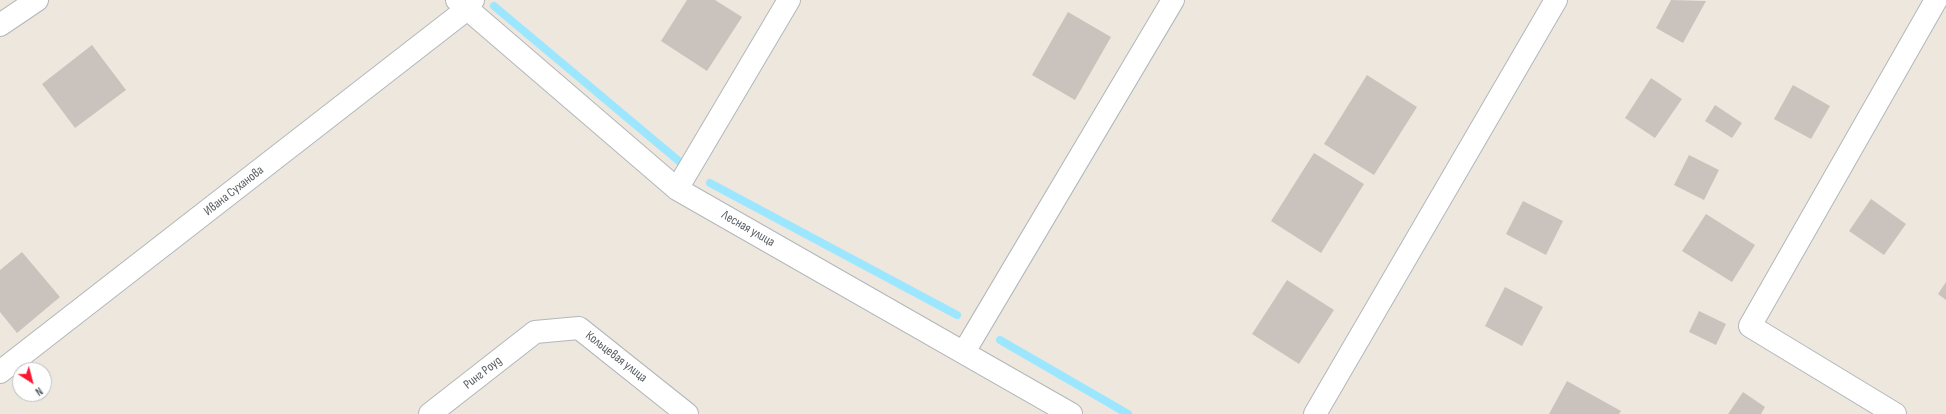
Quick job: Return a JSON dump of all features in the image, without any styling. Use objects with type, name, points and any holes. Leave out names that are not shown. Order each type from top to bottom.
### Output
[{"type":"street","points":[[0,25],[37,0]]},
{"type":"street","points":[[677,189],[789,0]]},
{"type":"street","points":[[964,352],[1173,0]]},
{"type":"street","points":[[1315,414],[1556,0]]},
{"type":"street","points":[[1895,414],[1750,326],[1936,0]]},
{"type":"street","name":"Лесная улица","points":[[466,3],[677,189],[1071,414]]},
{"type":"street","name":"Ивана Суханова","points":[[0,372],[466,3]]},
{"type":"street","name":"Кольцевая улица","points":[[535,332],[579,328],[687,414]]},
{"type":"street","name":"Ринг Роуд","points":[[430,414],[535,332]]},
{"type":"building","points":[[687,0],[715,0],[742,17],[707,71],[661,41]]},
{"type":"building","points":[[1671,0],[1706,1],[1683,43],[1656,28]]},
{"type":"building","points":[[1068,12],[1111,37],[1075,100],[1032,75]]},
{"type":"building","points":[[92,45],[126,90],[75,128],[42,84]]},
{"type":"building","points":[[1367,75],[1417,107],[1374,175],[1324,144]]},
{"type":"building","points":[[1651,78],[1682,99],[1655,138],[1625,118]]},
{"type":"building","points":[[1793,85],[1830,106],[1811,139],[1774,119]]},
{"type":"building","points":[[1715,105],[1742,123],[1732,138],[1705,121]]},
{"type":"building","points":[[1314,153],[1364,184],[1321,253],[1271,221]]},
{"type":"building","points":[[1689,155],[1719,170],[1704,200],[1674,185]]},
{"type":"building","points":[[1871,199],[1906,224],[1884,255],[1849,231]]},
{"type":"building","points":[[1523,201],[1563,221],[1546,255],[1506,234]]},
{"type":"building","points":[[1706,214],[1755,245],[1732,282],[1682,251]]},
{"type":"building","points":[[22,252],[60,297],[17,333],[0,312],[0,270]]},
{"type":"building","points":[[1287,280],[1334,310],[1299,364],[1252,334]]},
{"type":"building","points":[[1946,282],[1946,300],[1938,294]]},
{"type":"building","points":[[1505,287],[1543,307],[1522,346],[1485,326]]},
{"type":"building","points":[[1699,311],[1726,324],[1716,345],[1689,332]]},
{"type":"building","points":[[1567,381],[1621,411],[1619,414],[1549,414]]},
{"type":"building","points":[[1743,392],[1765,407],[1761,414],[1728,414]]},
{"type":"waterway","points":[[494,6],[680,162]]},
{"type":"waterway","points":[[710,183],[957,315]]},
{"type":"waterway","points":[[1000,340],[1128,414]]}]
